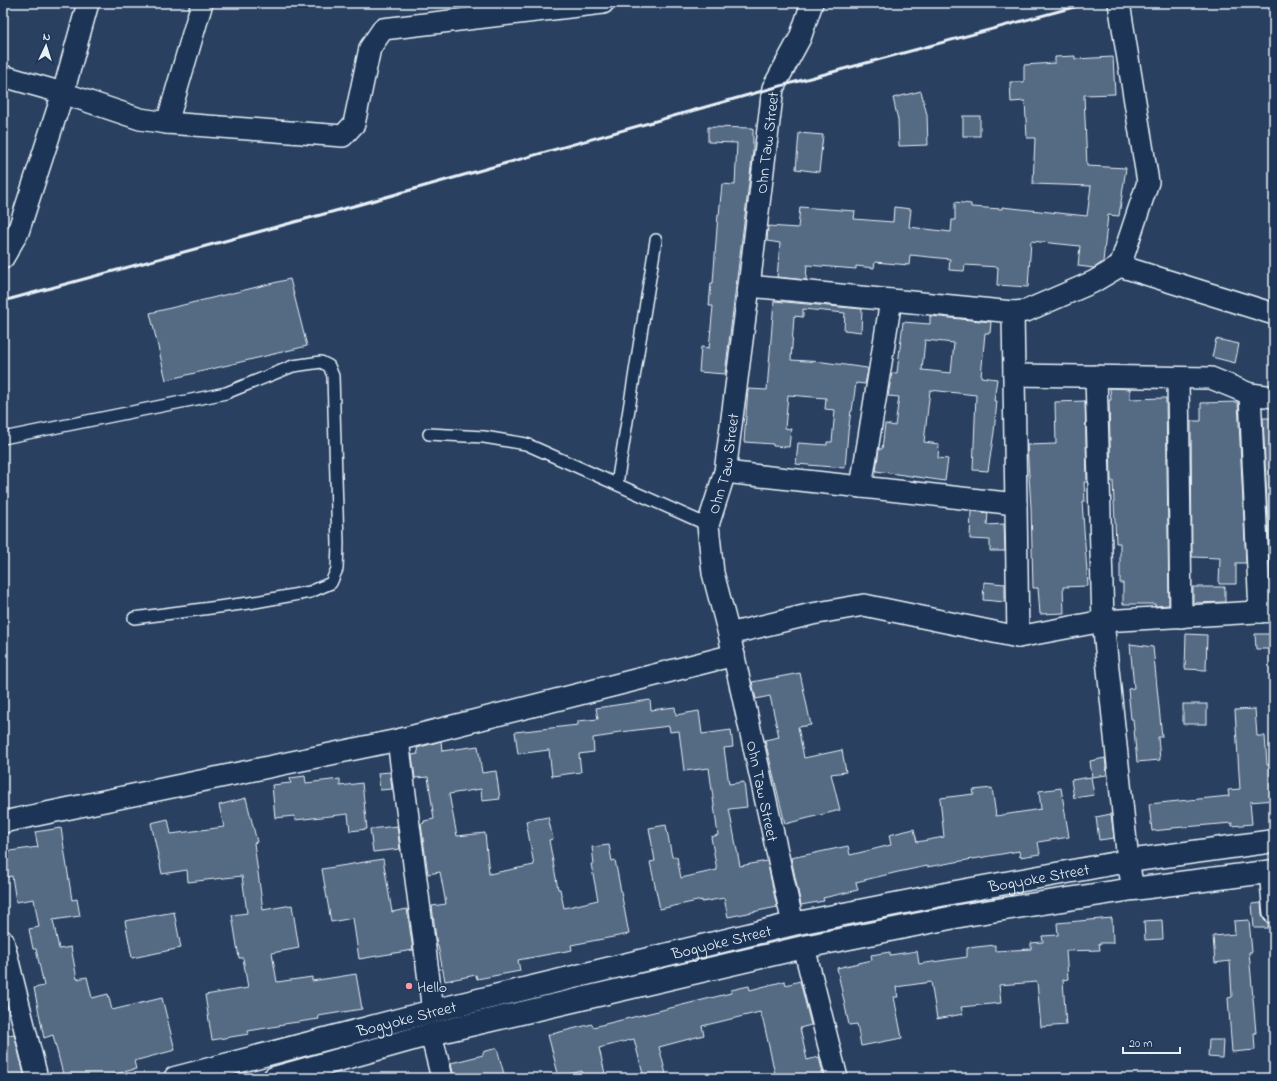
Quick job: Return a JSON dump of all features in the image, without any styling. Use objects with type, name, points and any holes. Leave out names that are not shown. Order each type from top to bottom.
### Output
[{"type":"main road","name":"Bogyoke Street","points":[[175,1078],[433,1011],[793,924],[956,892],[1128,861],[1274,842]]},
{"type":"main road","name":"Bogyoke Street","points":[[274,1078],[431,1034],[804,946],[965,915],[1133,889],[1272,871]]},
{"type":"street","points":[[3,258],[63,94],[88,3]]},
{"type":"street","points":[[167,123],[202,3]]},
{"type":"street","points":[[3,76],[140,119],[167,123],[343,136],[354,124],[370,48],[383,29],[604,3]]},
{"type":"street","name":"Ohn Taw Street","points":[[793,924],[734,655],[712,573],[708,525],[725,472],[773,88],[800,38],[812,3]]},
{"type":"street","points":[[749,286],[1013,312],[1026,311],[1093,282],[1120,266],[1148,182],[1120,3]]},
{"type":"street","points":[[1120,266],[1274,314]]},
{"type":"street","points":[[861,487],[891,300]]},
{"type":"street","points":[[1013,312],[1018,638]]},
{"type":"street","points":[[1014,375],[1211,378],[1250,394],[1274,397]]},
{"type":"street","points":[[1096,376],[1103,621],[1128,861],[1133,889]]},
{"type":"street","points":[[1178,378],[1181,617]]},
{"type":"street","points":[[729,634],[812,614],[864,605],[1018,638],[1103,621],[1267,612],[1250,394]]},
{"type":"street","points":[[725,472],[1016,504]]},
{"type":"street","points":[[3,822],[398,740],[734,655]]},
{"type":"street","points":[[398,740],[433,1011]]},
{"type":"street","points":[[1272,871],[1274,913]]},
{"type":"street","points":[[3,941],[37,1078]]},
{"type":"street","points":[[804,946],[837,1078]]},
{"type":"street","points":[[431,1034],[442,1078]]},
{"type":"lane","points":[[617,484],[656,240]]},
{"type":"lane","points":[[3,438],[226,393],[293,366],[321,362],[329,366],[333,376],[338,544],[336,569],[331,582],[310,592],[249,603],[134,618]]},
{"type":"lane","points":[[429,434],[484,437],[526,444],[708,525]]},
{"type":"building","points":[[1075,56],[1075,59],[1113,57],[1115,94],[1084,95],[1087,166],[1126,168],[1119,216],[1108,215],[1103,262],[1094,268],[1078,266],[1080,246],[1031,241],[1028,287],[997,285],[998,267],[965,265],[964,271],[949,270],[950,259],[910,255],[909,265],[875,262],[874,268],[856,266],[856,269],[807,265],[806,280],[777,277],[780,243],[767,241],[768,226],[798,228],[800,207],[855,211],[854,219],[893,222],[894,207],[911,209],[909,227],[951,232],[952,220],[955,220],[955,202],[971,204],[971,207],[1002,209],[1002,207],[1087,216],[1091,186],[1033,184],[1035,138],[1027,138],[1025,101],[1011,102],[1010,82],[1024,82],[1024,65],[1055,63],[1055,57]]},
{"type":"building","points":[[921,91],[927,115],[928,145],[899,146],[898,120],[893,98]]},
{"type":"building","points":[[963,116],[980,116],[980,136],[963,136]]},
{"type":"building","points":[[708,127],[753,128],[753,151],[725,374],[699,372],[701,347],[709,348],[713,306],[709,306],[711,283],[713,283],[718,214],[719,215],[722,184],[735,185],[737,143],[708,142]]},
{"type":"building","points":[[799,133],[823,135],[819,172],[796,169]]},
{"type":"building","points":[[290,279],[307,346],[166,380],[150,313]]},
{"type":"building","points":[[774,301],[862,309],[861,332],[844,330],[845,313],[803,309],[803,317],[794,316],[791,360],[823,362],[867,368],[868,370],[865,384],[856,383],[848,432],[845,468],[796,464],[798,443],[827,445],[827,442],[832,442],[835,410],[825,409],[826,398],[788,395],[785,428],[791,429],[789,447],[773,446],[773,444],[744,442],[748,389],[767,390]]},
{"type":"building","points":[[930,316],[991,322],[990,333],[985,333],[981,377],[997,379],[994,401],[997,401],[994,432],[988,471],[973,470],[976,395],[930,390],[924,442],[939,444],[938,458],[948,459],[945,481],[876,471],[879,449],[882,449],[885,424],[895,426],[899,397],[888,396],[892,373],[897,373],[903,322],[930,324]],"holes":[[[925,340],[954,343],[951,373],[922,370]]]},
{"type":"building","points":[[1216,339],[1239,344],[1235,363],[1212,357]]},
{"type":"building","points":[[1110,388],[1130,389],[1130,399],[1166,398],[1169,605],[1155,606],[1155,604],[1123,604],[1123,583],[1120,583],[1120,543],[1116,543],[1113,481],[1111,481]]},
{"type":"building","points":[[1085,401],[1087,482],[1084,482],[1085,501],[1082,501],[1088,586],[1063,587],[1064,613],[1040,614],[1038,588],[1033,588],[1031,507],[1027,445],[1056,444],[1055,402]]},
{"type":"building","points":[[1238,402],[1246,563],[1236,563],[1236,584],[1219,584],[1220,558],[1192,557],[1191,421],[1201,421],[1201,403]]},
{"type":"building","points":[[1263,418],[1274,418],[1274,564],[1270,564]]},
{"type":"building","points":[[971,511],[988,513],[987,525],[1004,524],[1005,551],[990,551],[990,540],[970,539]]},
{"type":"building","points":[[984,582],[1005,584],[1005,602],[983,600]]},
{"type":"building","points":[[1193,587],[1225,587],[1225,602],[1193,603]]},
{"type":"building","points":[[1186,634],[1207,635],[1206,670],[1185,669]]},
{"type":"building","points":[[1255,634],[1274,634],[1274,649],[1256,649]]},
{"type":"building","points":[[1130,644],[1153,647],[1162,737],[1158,737],[1160,760],[1137,762],[1133,719],[1131,719],[1128,689],[1134,688]]},
{"type":"building","points":[[800,673],[811,725],[798,727],[804,758],[842,750],[846,772],[831,774],[840,810],[785,824],[765,740],[779,737],[770,696],[756,699],[752,682]]},
{"type":"building","points":[[650,700],[651,710],[675,707],[676,715],[699,711],[702,734],[731,730],[733,747],[724,748],[729,784],[744,782],[747,807],[729,809],[740,866],[767,861],[777,907],[728,917],[724,898],[702,902],[702,900],[660,909],[650,862],[655,861],[649,828],[666,825],[672,857],[677,857],[681,878],[717,870],[711,837],[718,835],[709,768],[684,771],[679,731],[670,732],[669,726],[613,733],[613,735],[593,738],[594,752],[579,754],[581,772],[552,776],[549,750],[518,754],[515,732],[578,725],[578,721],[598,719],[596,708]]},
{"type":"building","points":[[1183,704],[1207,704],[1207,724],[1183,724]]},
{"type":"building","points":[[1255,709],[1257,736],[1265,736],[1267,765],[1274,764],[1274,800],[1250,802],[1252,824],[1232,826],[1232,823],[1152,831],[1149,804],[1229,796],[1228,790],[1240,789],[1235,710]]},
{"type":"building","points":[[441,741],[442,751],[478,746],[482,773],[496,771],[500,799],[482,801],[481,789],[449,794],[457,836],[485,833],[489,874],[534,865],[526,821],[548,817],[553,839],[549,840],[558,889],[560,889],[564,908],[598,900],[591,864],[594,864],[592,847],[609,845],[612,861],[615,860],[629,934],[571,945],[572,950],[518,960],[520,971],[477,979],[476,975],[445,981],[437,946],[432,906],[446,904],[440,872],[428,874],[421,824],[424,823],[424,821],[434,819],[428,777],[415,778],[412,755],[418,754],[417,748]]},
{"type":"building","points":[[1105,758],[1107,775],[1092,777],[1090,761]]},
{"type":"building","points":[[390,772],[392,789],[380,790],[378,773]]},
{"type":"building","points":[[305,776],[306,783],[340,779],[340,786],[362,783],[367,829],[350,831],[348,814],[295,820],[294,816],[275,818],[272,785],[291,783],[290,778]]},
{"type":"building","points":[[1091,777],[1094,795],[1074,798],[1071,780]]},
{"type":"building","points":[[992,788],[996,816],[1041,809],[1039,791],[1061,788],[1069,837],[1038,842],[1040,854],[1020,857],[1019,851],[898,872],[856,882],[858,890],[823,898],[824,901],[801,905],[791,858],[848,846],[850,855],[891,845],[889,835],[914,829],[917,842],[944,837],[940,798],[974,794],[973,790]]},
{"type":"building","points":[[246,798],[257,842],[254,843],[263,910],[292,905],[299,948],[272,953],[277,982],[312,977],[312,981],[356,974],[362,1009],[318,1016],[319,1019],[248,1031],[249,1034],[212,1040],[205,995],[248,988],[243,958],[239,958],[232,915],[247,913],[242,876],[188,882],[187,870],[162,874],[151,823],[168,819],[171,834],[224,827],[219,805]]},
{"type":"building","points":[[1111,814],[1114,838],[1099,840],[1096,817]]},
{"type":"building","points":[[397,826],[400,849],[373,852],[370,829]]},
{"type":"building","points":[[61,828],[72,900],[77,899],[80,916],[53,920],[59,949],[71,947],[77,979],[87,977],[92,998],[108,994],[112,1010],[162,998],[175,1050],[134,1061],[136,1069],[111,1075],[112,1078],[64,1078],[53,1035],[44,1038],[34,988],[44,986],[36,949],[33,949],[29,929],[39,927],[34,899],[16,902],[12,876],[7,877],[3,852],[38,847],[35,832]]},
{"type":"building","points":[[383,859],[392,912],[407,909],[413,950],[359,959],[353,918],[331,922],[322,869]]},
{"type":"building","points":[[1261,903],[1262,915],[1264,920],[1268,923],[1268,928],[1254,928],[1252,904]]},
{"type":"building","points":[[174,912],[181,948],[132,958],[125,921]]},
{"type":"building","points":[[1112,918],[1113,943],[1099,943],[1100,950],[1066,951],[1068,979],[1063,980],[1066,1025],[1041,1027],[1037,982],[999,985],[1001,1003],[961,1007],[963,1014],[937,1019],[931,982],[896,987],[898,997],[894,997],[902,1038],[861,1046],[857,1024],[849,1025],[837,968],[872,960],[871,955],[890,952],[890,955],[917,951],[919,964],[967,957],[967,948],[995,945],[995,951],[1031,949],[1031,943],[1043,942],[1042,936],[1058,935],[1057,923]]},
{"type":"building","points":[[1162,920],[1163,939],[1145,940],[1144,921]]},
{"type":"building","points":[[1249,920],[1252,952],[1249,952],[1256,1033],[1254,1033],[1255,1050],[1232,1052],[1228,998],[1232,997],[1230,961],[1215,963],[1213,936],[1235,934],[1234,921]]},
{"type":"building","points":[[785,981],[786,985],[800,981],[811,1025],[800,1028],[807,1060],[819,1057],[824,1078],[776,1078],[760,1012],[702,1026],[704,1035],[659,1047],[667,1078],[644,1078],[634,1039],[599,1048],[606,1078],[584,1078],[582,1071],[559,1077],[548,1035],[592,1024],[593,1027],[731,993],[731,990],[749,986],[750,990]]},
{"type":"building","points":[[14,1034],[25,1078],[3,1078],[3,1036]]},
{"type":"building","points":[[1209,1040],[1223,1040],[1222,1058],[1208,1057]]},
{"type":"building","points":[[497,1048],[505,1078],[454,1078],[451,1063],[483,1055],[483,1052]]},
{"type":"railway","points":[[3,301],[361,204],[773,88],[1089,3]]},
{"type":"place","name":"Hello","points":[[409,986]]}]
